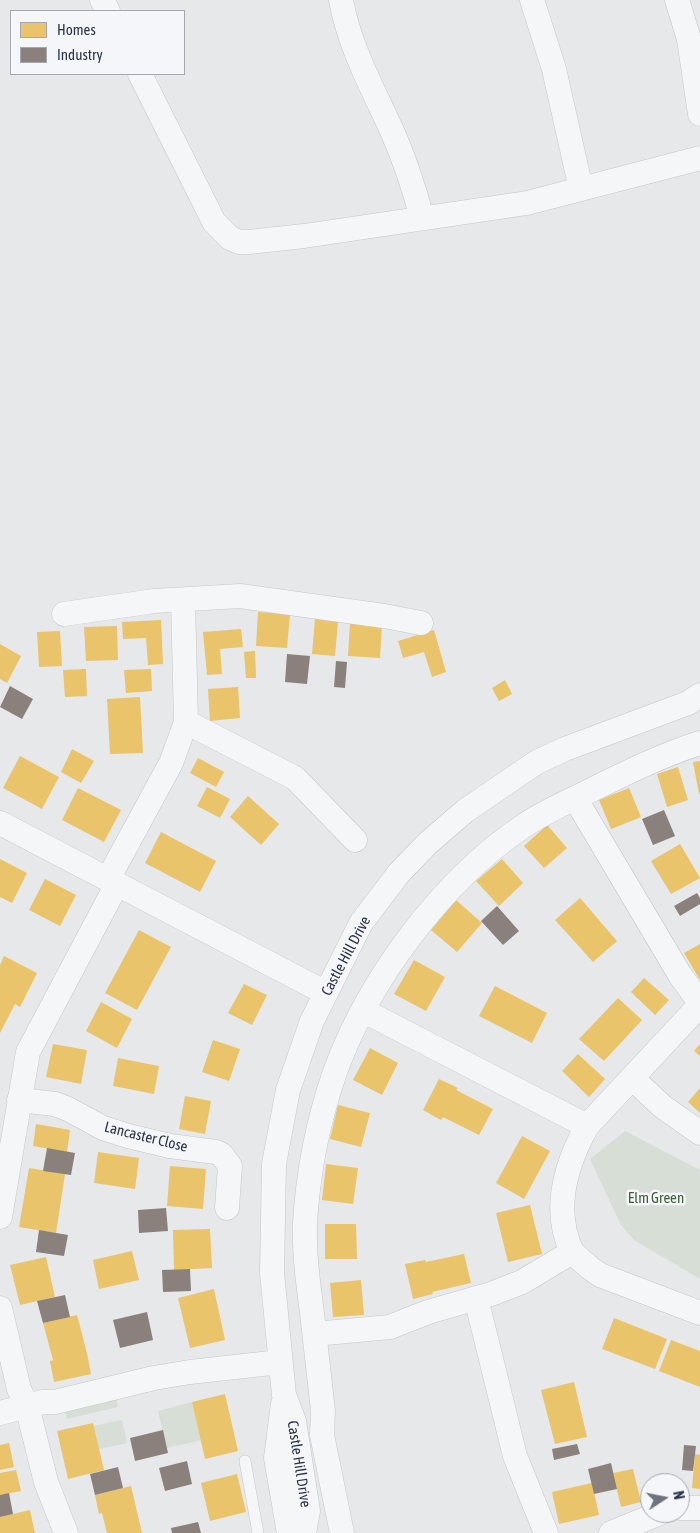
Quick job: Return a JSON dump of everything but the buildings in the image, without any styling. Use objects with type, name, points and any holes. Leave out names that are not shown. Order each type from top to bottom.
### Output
[{"type":"street","points":[[341,0],[345,21],[353,44],[410,173],[422,218]]},
{"type":"street","points":[[532,0],[554,69],[581,188]]},
{"type":"street","points":[[677,0],[689,39],[700,114]]},
{"type":"street","points":[[140,75],[214,222],[230,238],[239,242],[304,236],[527,203],[700,158]]},
{"type":"street","points":[[64,614],[154,601],[240,596],[421,623]]},
{"type":"street","points":[[0,1217],[6,1145],[19,1100],[28,1052],[171,763],[186,722],[183,600]]},
{"type":"street","name":"Castle Hill Drive","points":[[304,1533],[308,1511],[294,1421],[284,1395],[272,1273],[274,1164],[288,1090],[312,1021],[361,923],[399,873],[428,843],[465,810],[537,762],[605,732],[688,702],[700,695]]},
{"type":"street","points":[[186,722],[295,778],[354,840]]},
{"type":"street","points":[[342,1533],[322,1435],[323,1411],[305,1242],[310,1175],[323,1112],[336,1072],[364,1011],[409,937],[430,911],[463,876],[497,845],[546,812],[607,781],[700,743]]},
{"type":"street","points":[[576,798],[680,975],[700,1004],[633,1079],[587,1126],[569,1164],[563,1187],[564,1223],[567,1239],[572,1252],[600,1275],[700,1313]]},
{"type":"street","points":[[0,823],[326,993]]},
{"type":"street","points":[[364,1011],[587,1126]]},
{"type":"street","points":[[633,1079],[663,1107],[700,1133]]},
{"type":"street","name":"Lancaster Close","points":[[19,1100],[55,1104],[103,1128],[128,1136],[170,1146],[216,1152],[222,1155],[230,1166],[227,1208]]},
{"type":"street","points":[[314,1334],[390,1326],[522,1282],[572,1252]]},
{"type":"street","points":[[476,1298],[513,1450],[546,1533]]},
{"type":"street","points":[[0,1308],[19,1389],[27,1406],[46,1482],[66,1533]]},
{"type":"street","points":[[0,1413],[154,1378],[280,1362]]},
{"type":"street","name":"Castle Hill Drive","points":[[284,1395],[276,1458],[289,1533]]},
{"type":"street","points":[[611,1533],[640,1521]]},
{"type":"lane","points":[[245,1461],[258,1533]]},
{"type":"green space","name":"Elm Green","points":[[625,1131],[700,1170],[700,1279],[634,1240],[621,1225],[590,1159]]},
{"type":"green space","points":[[116,1396],[118,1407],[67,1419],[65,1409]]},
{"type":"green space","points":[[192,1402],[201,1440],[167,1448],[158,1411]]},
{"type":"green space","points":[[122,1420],[127,1443],[99,1449],[93,1426]]}]
